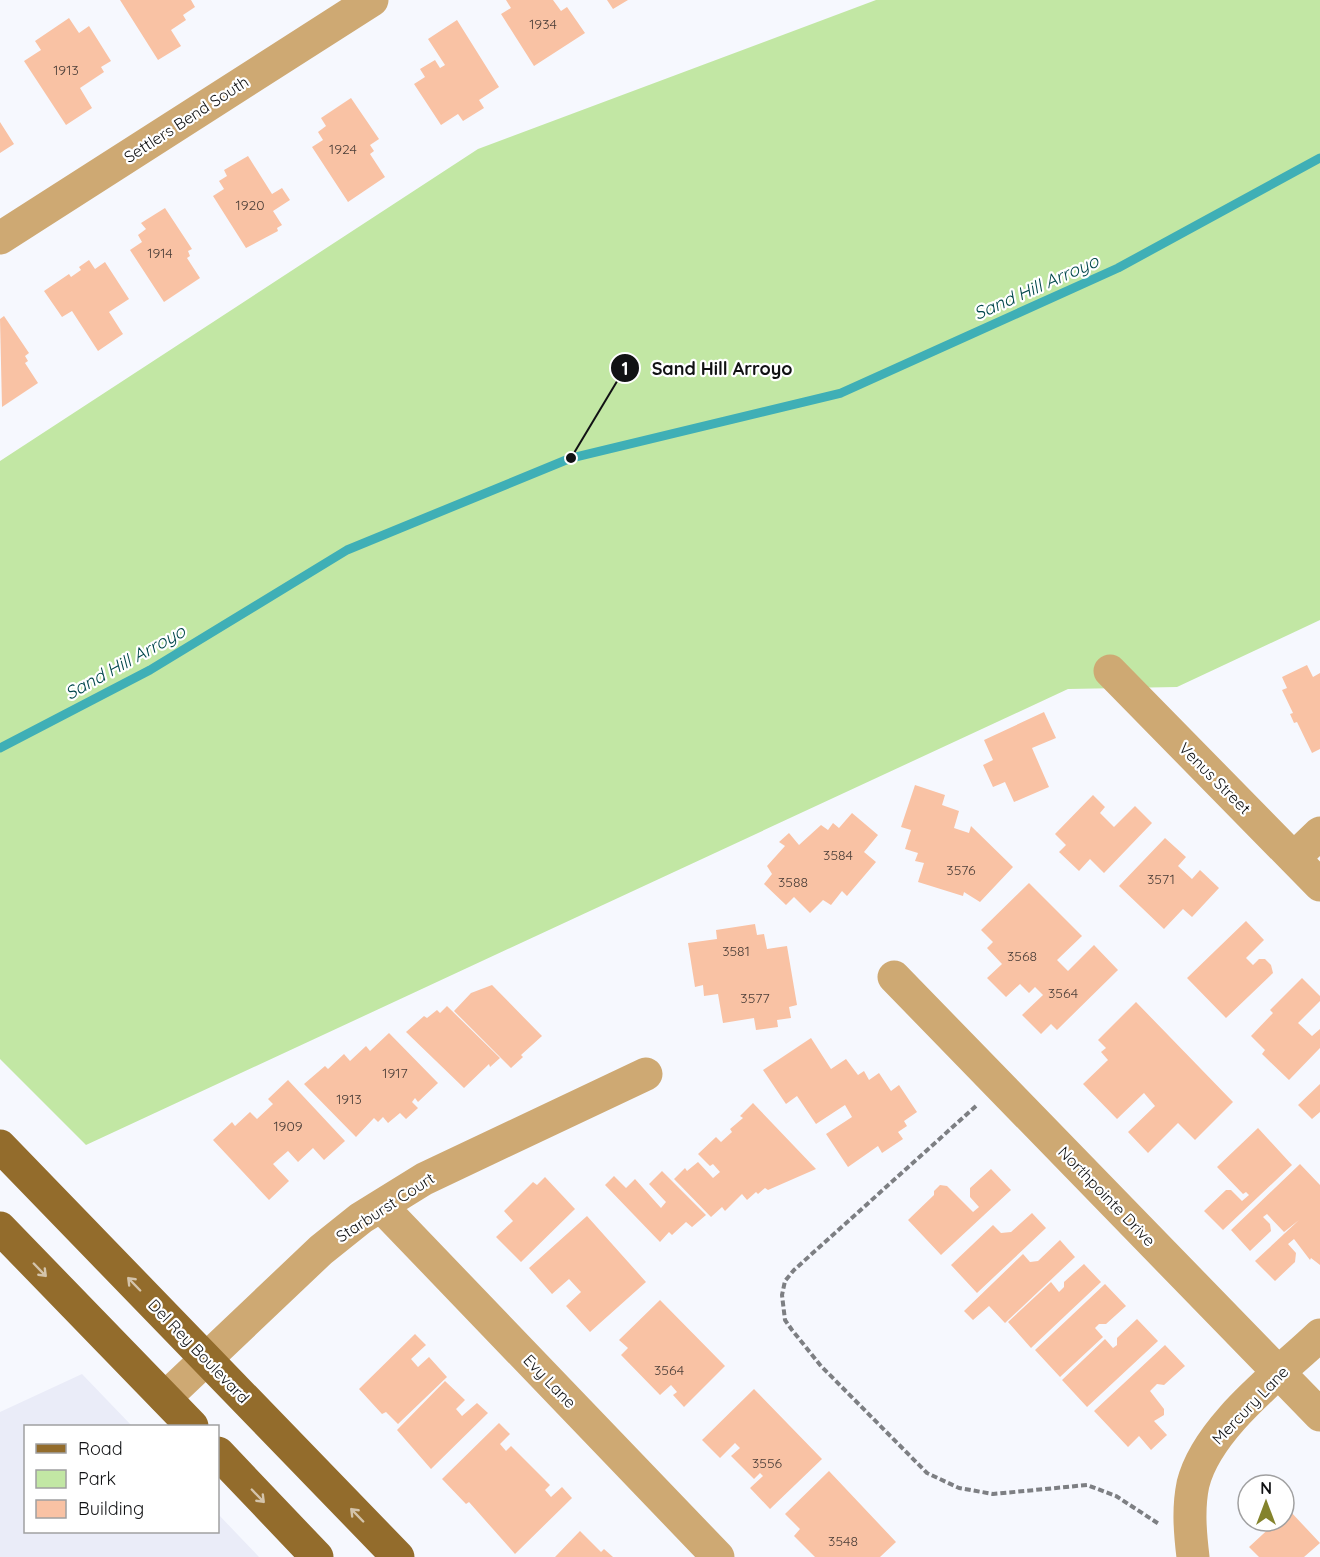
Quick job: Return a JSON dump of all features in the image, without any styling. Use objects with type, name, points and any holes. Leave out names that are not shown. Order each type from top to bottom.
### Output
[{"type":"main road","name":"Del Rey Boulevard","points":[[0,1146],[398,1557]]},
{"type":"main road","points":[[0,1228],[191,1425]]},
{"type":"main road","points":[[219,1454],[317,1557]]},
{"type":"street","name":"Settlers Bend South","points":[[0,238],[372,0]]},
{"type":"street","name":"Venus Street","points":[[1110,671],[1320,885]]},
{"type":"street","points":[[1294,858],[1320,833]]},
{"type":"street","name":"Northpointe Drive","points":[[894,977],[1320,1415]]},
{"type":"street","name":"Starburst Court","points":[[165,1398],[321,1250],[381,1206],[424,1179],[646,1074]]},
{"type":"street","name":"Evy Lane","points":[[381,1206],[718,1557]]},
{"type":"street","name":"Mercury Lane","points":[[1191,1542],[1194,1482],[1207,1452],[1227,1425],[1320,1335]]},
{"type":"path","points":[[999,1084],[794,1270],[786,1281],[782,1295],[786,1320],[821,1366],[927,1473],[943,1481],[993,1494],[1086,1485],[1116,1496],[1191,1542]]},
{"type":"shaded area","points":[[82,1374],[131,1425],[24,1425],[24,1533],[219,1533],[219,1515],[259,1557],[0,1557],[0,1412]]},
{"type":"green space","points":[[876,0],[1320,0],[1320,620],[1177,687],[1068,689],[86,1145],[0,1059],[0,461],[478,149]]},
{"type":"building","points":[[120,0],[191,0],[195,7],[183,15],[186,20],[171,30],[181,46],[158,60]]},
{"type":"building","points":[[506,0],[553,0],[561,11],[567,7],[585,33],[534,66],[501,14],[511,8]]},
{"type":"building","points":[[607,0],[628,0],[613,9]]},
{"type":"building","points":[[69,18],[79,33],[89,26],[111,61],[101,67],[104,72],[80,88],[92,108],[66,125],[24,61],[41,50],[35,41]]},
{"type":"building","points":[[457,20],[499,87],[479,100],[484,108],[463,121],[458,114],[441,125],[414,84],[425,77],[420,69],[435,60],[440,68],[445,65],[428,39]]},
{"type":"building","points":[[351,98],[379,139],[370,145],[374,151],[370,154],[385,177],[348,202],[312,147],[323,140],[318,132],[326,126],[321,118]]},
{"type":"building","points":[[0,122],[14,144],[0,153]]},
{"type":"building","points":[[248,156],[272,194],[282,188],[290,200],[273,211],[282,225],[277,228],[278,231],[246,248],[213,196],[224,189],[219,181],[227,176],[224,170]]},
{"type":"building","points":[[165,208],[192,249],[188,251],[190,256],[187,258],[200,278],[164,302],[130,250],[142,242],[138,235],[146,229],[141,223]]},
{"type":"building","points":[[89,260],[95,269],[105,262],[129,299],[109,312],[123,334],[98,351],[72,311],[62,317],[44,291],[69,274],[71,277]]},
{"type":"building","points":[[4,316],[29,353],[25,356],[28,361],[25,363],[38,383],[2,407],[0,319]]},
{"type":"building","points":[[1307,665],[1313,677],[1320,673],[1320,749],[1312,753],[1297,722],[1294,723],[1290,714],[1293,713],[1282,690],[1287,688],[1282,677]]},
{"type":"building","points":[[1044,712],[1056,738],[1032,748],[1049,787],[1014,802],[1005,782],[993,787],[983,765],[993,760],[984,740]]},
{"type":"building","points":[[915,785],[945,795],[942,805],[959,811],[954,828],[969,833],[971,826],[1013,867],[980,902],[964,892],[963,896],[918,882],[924,863],[915,861],[918,853],[905,849],[911,830],[901,827]]},
{"type":"building","points":[[1093,795],[1105,807],[1100,813],[1114,827],[1135,806],[1152,823],[1104,873],[1090,859],[1079,871],[1059,852],[1066,845],[1055,834]]},
{"type":"building","points":[[852,813],[878,835],[864,852],[876,862],[847,896],[842,891],[831,905],[823,900],[810,913],[794,897],[786,905],[764,884],[772,874],[767,866],[785,846],[779,842],[789,833],[799,845],[821,825],[828,830],[833,823],[839,828]]},
{"type":"building","points":[[1165,838],[1186,857],[1178,866],[1192,879],[1200,870],[1219,888],[1192,917],[1183,909],[1164,929],[1119,886]]},
{"type":"building","points":[[1029,883],[1082,936],[1057,960],[1068,971],[1094,945],[1118,970],[1057,1030],[1051,1024],[1041,1034],[1022,1015],[1043,995],[1035,987],[1029,993],[1020,984],[1006,997],[987,978],[1002,964],[987,948],[993,942],[981,930]]},
{"type":"building","points":[[1246,921],[1264,940],[1246,958],[1253,965],[1259,959],[1265,959],[1271,965],[1273,973],[1226,1018],[1187,978]]},
{"type":"building","points":[[755,924],[757,935],[764,934],[767,949],[787,946],[797,1005],[789,1007],[791,1018],[777,1020],[778,1027],[756,1030],[754,1018],[723,1023],[718,994],[704,996],[703,985],[695,987],[688,943],[717,939],[716,930]]},
{"type":"building","points":[[1302,978],[1320,996],[1320,1001],[1298,1023],[1312,1036],[1320,1029],[1320,1048],[1289,1080],[1262,1054],[1265,1050],[1251,1036],[1273,1013],[1270,1010]]},
{"type":"building","points":[[492,985],[542,1036],[521,1055],[523,1057],[511,1068],[454,1011],[471,993]]},
{"type":"building","points":[[1136,1002],[1233,1102],[1195,1140],[1178,1123],[1148,1153],[1128,1132],[1155,1106],[1144,1093],[1117,1119],[1083,1084],[1108,1060],[1101,1052],[1106,1048],[1098,1040]]},
{"type":"building","points":[[447,1006],[500,1058],[490,1067],[489,1064],[464,1088],[406,1032],[424,1016],[427,1018],[437,1010],[440,1013]]},
{"type":"building","points":[[389,1033],[438,1083],[418,1102],[415,1098],[412,1102],[418,1108],[406,1119],[400,1113],[388,1123],[383,1117],[378,1122],[374,1118],[356,1137],[304,1084],[325,1066],[328,1069],[344,1054],[350,1061],[366,1046],[370,1051]]},
{"type":"building","points":[[811,1038],[831,1069],[846,1059],[858,1075],[864,1071],[869,1080],[879,1073],[891,1091],[899,1085],[917,1112],[904,1121],[907,1126],[898,1132],[903,1139],[882,1153],[878,1146],[848,1167],[826,1134],[852,1117],[845,1105],[816,1124],[797,1096],[786,1104],[763,1070]]},
{"type":"building","points":[[288,1080],[345,1141],[324,1160],[313,1148],[298,1162],[288,1151],[273,1164],[289,1181],[269,1200],[213,1140],[232,1122],[235,1126],[250,1112],[257,1119],[273,1104],[268,1099]]},
{"type":"building","points":[[1320,1084],[1320,1112],[1312,1119],[1298,1105]]},
{"type":"building","points":[[753,1103],[816,1169],[768,1190],[765,1188],[758,1194],[756,1192],[747,1200],[742,1194],[725,1211],[722,1207],[711,1217],[674,1179],[685,1168],[687,1171],[698,1162],[713,1178],[720,1172],[698,1154],[716,1137],[721,1142],[732,1132],[730,1129],[743,1118],[740,1116]]},
{"type":"building","points":[[1258,1128],[1292,1165],[1223,1230],[1204,1211],[1226,1190],[1231,1190],[1242,1201],[1249,1195],[1246,1192],[1243,1194],[1217,1167]]},
{"type":"building","points":[[1300,1164],[1320,1185],[1320,1265],[1311,1258],[1310,1260],[1294,1239],[1288,1244],[1296,1253],[1295,1262],[1275,1281],[1255,1261],[1299,1220],[1284,1232],[1267,1214],[1263,1217],[1270,1224],[1271,1231],[1250,1251],[1231,1230]]},
{"type":"building","points":[[991,1169],[1011,1190],[941,1255],[908,1220],[934,1195],[934,1191],[940,1185],[947,1186],[973,1212],[979,1207],[970,1197],[970,1188]]},
{"type":"building","points":[[662,1171],[706,1215],[692,1227],[686,1222],[672,1235],[669,1232],[660,1242],[605,1185],[614,1176],[626,1188],[635,1179],[661,1208],[666,1202],[649,1184]]},
{"type":"building","points":[[545,1177],[575,1209],[521,1262],[496,1237],[513,1221],[504,1211],[533,1182],[537,1185]]},
{"type":"building","points":[[1032,1213],[1046,1228],[977,1293],[951,1265],[993,1225],[1001,1233],[1011,1232]]},
{"type":"building","points":[[587,1216],[646,1282],[590,1332],[566,1306],[581,1292],[569,1279],[552,1294],[529,1268]]},
{"type":"building","points":[[1060,1240],[1075,1257],[1005,1323],[989,1306],[973,1320],[964,1311],[1023,1254],[1030,1262],[1038,1261]]},
{"type":"building","points":[[1084,1264],[1101,1282],[1031,1348],[1008,1322],[1051,1282],[1059,1292],[1064,1287],[1064,1282]]},
{"type":"building","points":[[1105,1284],[1126,1306],[1106,1324],[1099,1324],[1095,1328],[1103,1337],[1060,1377],[1035,1350]]},
{"type":"building","points":[[660,1300],[725,1366],[684,1407],[673,1395],[677,1392],[671,1385],[660,1395],[621,1355],[628,1348],[619,1340]]},
{"type":"building","points":[[1137,1319],[1158,1341],[1087,1407],[1062,1380],[1105,1339],[1113,1348],[1117,1345],[1117,1338]]},
{"type":"building","points":[[415,1334],[426,1345],[411,1359],[418,1367],[429,1357],[447,1377],[398,1424],[386,1412],[382,1414],[359,1389]]},
{"type":"building","points":[[1165,1345],[1185,1366],[1164,1385],[1157,1384],[1150,1391],[1164,1409],[1164,1415],[1154,1421],[1167,1435],[1151,1450],[1139,1436],[1128,1447],[1094,1411]]},
{"type":"building","points":[[445,1381],[465,1400],[456,1409],[462,1416],[477,1403],[488,1413],[431,1469],[397,1430]]},
{"type":"building","points":[[754,1389],[822,1459],[770,1509],[750,1488],[763,1476],[760,1473],[754,1479],[731,1456],[740,1448],[735,1443],[720,1458],[702,1440]]},
{"type":"building","points":[[499,1423],[510,1434],[500,1444],[506,1451],[511,1446],[550,1485],[545,1490],[551,1497],[562,1487],[572,1498],[515,1554],[469,1502],[466,1504],[442,1479]]},
{"type":"building","points":[[829,1471],[896,1542],[880,1557],[815,1557],[794,1536],[800,1529],[785,1514]]},
{"type":"building","points":[[1296,1517],[1320,1543],[1304,1557],[1259,1557],[1249,1547],[1264,1533],[1296,1533]]},
{"type":"building","points":[[580,1531],[601,1552],[604,1549],[613,1557],[555,1557]]},
{"type":"waterway","name":"Sand Hill Arroyo","points":[[0,748],[150,670],[347,550],[571,458],[841,393],[1118,268],[1320,158]]},
{"type":"place","name":"Sand Hill Arroyo","points":[[571,458]]}]
